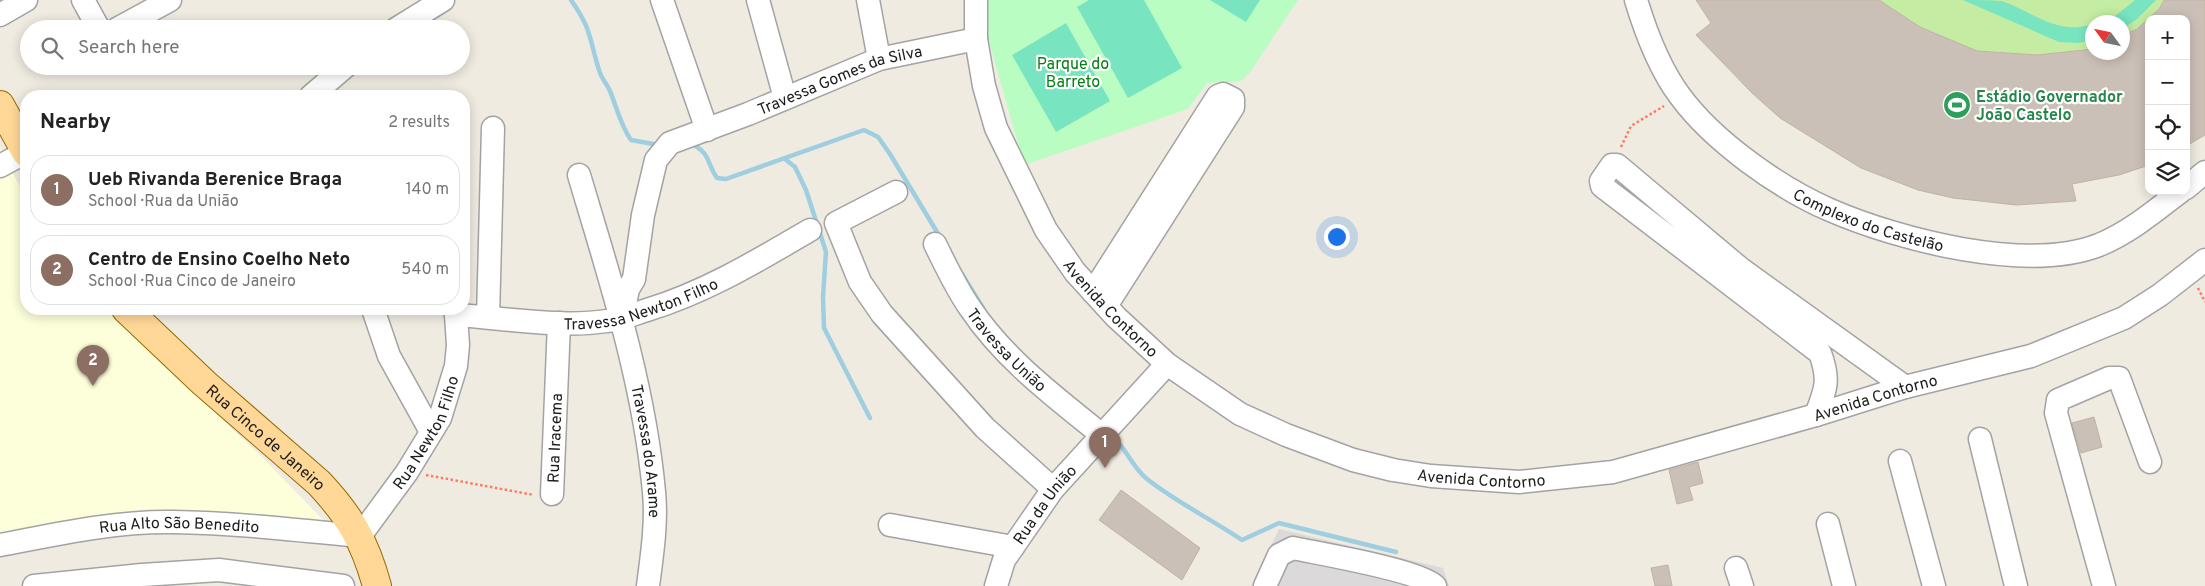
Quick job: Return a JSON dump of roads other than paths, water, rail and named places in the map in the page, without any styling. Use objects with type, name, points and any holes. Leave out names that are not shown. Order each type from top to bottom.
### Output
[{"type":"main road","points":[[0,105],[20,141]]},
{"type":"main road","name":"Rua Cinco de Janeiro","points":[[132,315],[204,383],[319,483],[334,499],[360,536],[377,586]]},
{"type":"street","points":[[0,15],[26,0]]},
{"type":"street","points":[[83,0],[94,20]]},
{"type":"street","points":[[133,20],[170,0]]},
{"type":"street","points":[[411,20],[443,0]]},
{"type":"street","points":[[662,0],[707,130]]},
{"type":"street","points":[[758,0],[785,98]]},
{"type":"street","points":[[868,0],[879,59]]},
{"type":"street","name":"Avenida Contorno","points":[[976,0],[976,39],[984,86],[996,128],[1046,230],[1075,272],[1099,299],[1167,364],[1240,414],[1286,435],[1354,460],[1431,476],[1519,482],[1613,472],[1816,415],[1906,387],[2032,356],[2124,318],[2160,296],[2205,260]]},
{"type":"street","name":"Complexo do Castelão","points":[[1636,0],[1664,70],[1680,97],[1724,143],[1778,183],[1829,210],[1887,230],[1964,250],[2034,256],[2066,253],[2098,245],[2138,224],[2177,195]]},
{"type":"street","name":"Travessa Gomes da Silva","points":[[622,318],[628,290],[636,269],[644,215],[656,160],[670,143],[707,130],[879,59],[976,39]]},
{"type":"street","points":[[326,90],[338,75]]},
{"type":"street","points":[[1223,94],[1229,96],[1233,100],[1233,107],[1099,299],[1218,96],[1223,94]]},
{"type":"street","points":[[488,317],[493,128]]},
{"type":"street","points":[[0,166],[20,155]]},
{"type":"street","points":[[1816,415],[1827,387],[1826,370],[1820,353],[1602,186],[1601,181],[1612,165],[1617,165],[1741,269],[1906,387]]},
{"type":"street","points":[[2190,185],[2205,172]]},
{"type":"street","name":"Travessa do Arame","points":[[578,175],[622,318],[647,441],[654,493],[655,534],[648,586]]},
{"type":"street","points":[[896,192],[836,223],[860,282],[882,314],[985,428],[1053,489]]},
{"type":"street","name":"Travessa Newton Filho","points":[[470,314],[559,323],[596,322],[622,318],[678,301],[720,282],[810,230]]},
{"type":"street","name":"Travessa União","points":[[935,244],[970,309],[1009,356],[1050,394],[1106,431]]},
{"type":"street","points":[[375,315],[389,356],[430,430]]},
{"type":"street","name":"Rua Newton Filho","points":[[360,536],[407,472],[430,430],[440,418],[448,398],[456,366],[458,345],[453,315]]},
{"type":"street","name":"Rua Iracema","points":[[552,494],[559,323]]},
{"type":"street","name":"Rua da União","points":[[996,586],[1004,560],[1053,489],[1167,364]]},
{"type":"street","points":[[2104,586],[2056,413],[2058,400],[2109,378],[2119,378],[2150,462]]},
{"type":"street","points":[[1980,439],[2016,586]]},
{"type":"street","points":[[1900,461],[1934,586]]},
{"type":"street","name":"Rua Alto São Benedito","points":[[0,545],[85,529],[172,522],[360,536]]},
{"type":"street","points":[[1828,524],[1844,586]]},
{"type":"street","points":[[890,525],[1012,547]]},
{"type":"street","points":[[1265,586],[1279,555],[1284,550],[1293,548],[1393,570],[1424,579],[1435,586]]},
{"type":"street","points":[[34,586],[219,570],[343,586]]},
{"type":"waterway","points":[[571,0],[583,19],[600,73],[610,91],[627,134],[631,140],[659,145]]},
{"type":"waterway","points":[[692,144],[705,155],[717,178],[726,179],[864,130],[878,137],[940,237]]},
{"type":"waterway","points":[[785,159],[795,167],[806,190],[826,252],[823,297],[824,328],[870,418]]},
{"type":"waterway","points":[[962,274],[983,308]]},
{"type":"waterway","points":[[1110,434],[1147,479],[1242,540],[1279,523],[1396,552]]},
{"type":"place","name":"Estádio Governador João Castelo","points":[[1957,105]]},
{"type":"place","name":"Centro de Ensino Coelho Neto","points":[[93,386]]},
{"type":"place","name":"Ueb Rivanda Berenice Braga","points":[[1105,468]]},
{"type":"park label","name":"Parque do Barreto","points":[[1073,72]]}]
